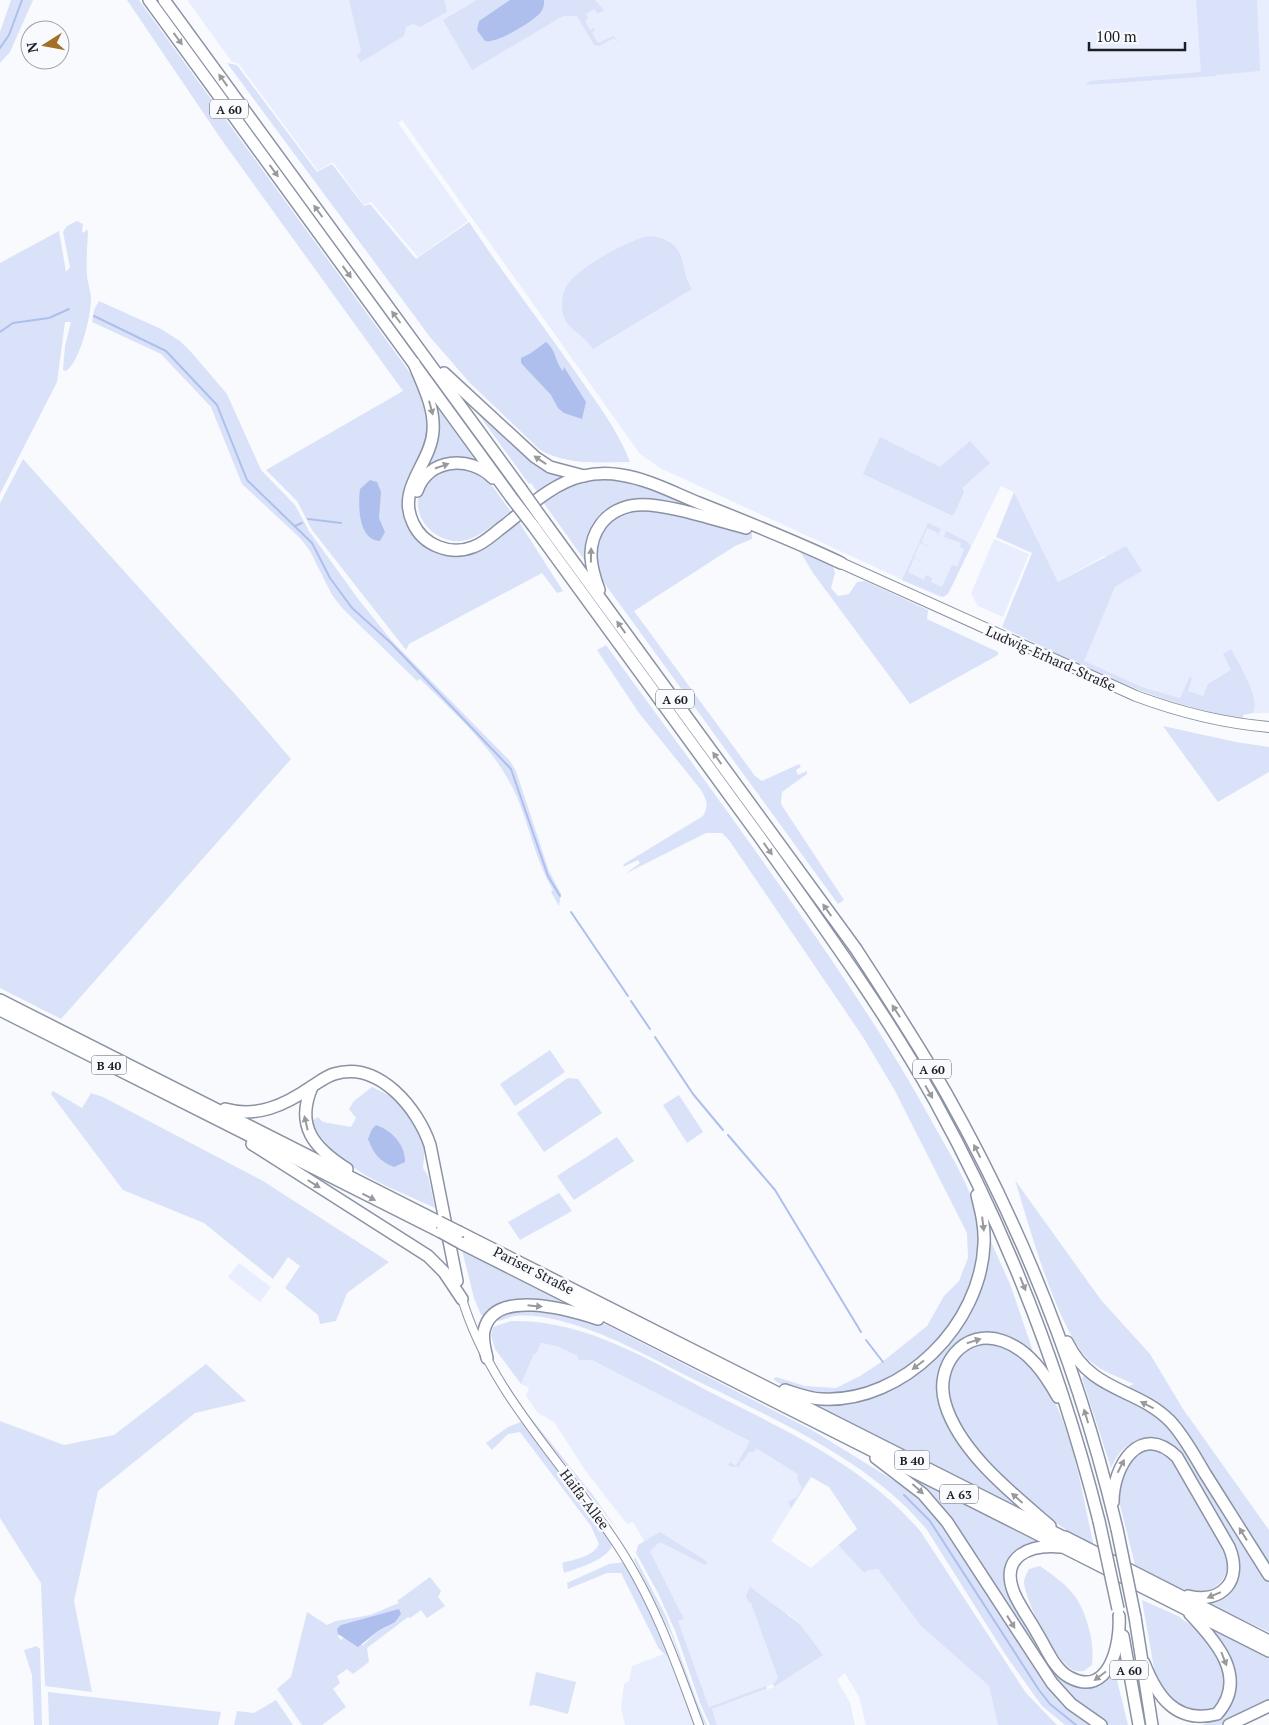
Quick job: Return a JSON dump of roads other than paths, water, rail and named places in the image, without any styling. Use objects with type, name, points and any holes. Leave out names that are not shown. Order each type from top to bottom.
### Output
[{"type":"highway","name":"A 60","points":[[149,0],[511,497],[538,523],[603,601],[856,949],[903,1020],[977,1150],[1038,1283],[1081,1400],[1117,1529],[1144,1663],[1152,1725]]},
{"type":"highway","name":"A 60","points":[[164,0],[521,489],[538,523],[881,1012],[936,1102],[966,1160],[1016,1268],[1071,1421],[1099,1521],[1119,1612],[1139,1725]]},
{"type":"highway","points":[[425,356],[535,458],[550,467],[585,476]]},
{"type":"highway","points":[[414,363],[431,407],[434,422],[429,451],[409,491],[408,506],[415,528],[425,539],[438,547],[461,550],[479,544],[560,485],[585,476],[612,474],[642,481],[786,537],[842,563]]},
{"type":"highway","points":[[511,497],[484,470],[469,464],[453,463],[438,466],[426,475],[418,486],[415,507],[419,521],[427,532],[439,540],[453,544],[477,540],[515,517]]},
{"type":"highway","points":[[603,601],[591,566],[592,542],[603,521],[623,508],[639,504],[656,506],[786,537]]},
{"type":"highway","name":"Pariser Straße","points":[[0,1000],[391,1198],[440,1227]]},
{"type":"highway","name":"Pariser Straße","points":[[0,1010],[218,1120],[756,1382],[1068,1544]]},
{"type":"highway","points":[[190,1096],[227,1110],[248,1112],[280,1106],[333,1074],[356,1073],[381,1082],[412,1108],[423,1125],[430,1145],[457,1281]]},
{"type":"highway","points":[[312,1087],[306,1100],[304,1114],[307,1129],[312,1137],[332,1158],[391,1198]]},
{"type":"highway","points":[[218,1120],[273,1158],[428,1256],[444,1272],[462,1299]]},
{"type":"highway","points":[[756,1382],[820,1400],[855,1397],[874,1391],[908,1372],[941,1344],[955,1327],[972,1295],[983,1256],[984,1227],[981,1210],[966,1160]]},
{"type":"highway","name":"Pariser Straße","points":[[460,1237],[649,1338],[851,1439]]},
{"type":"highway","points":[[1038,1283],[1068,1345],[1080,1363],[1092,1376],[1153,1408],[1168,1419],[1180,1432],[1269,1575]]},
{"type":"highway","points":[[487,1358],[484,1334],[487,1324],[498,1310],[513,1305],[549,1307],[584,1314],[649,1338]]},
{"type":"highway","points":[[1068,1544],[997,1480],[960,1434],[944,1402],[942,1390],[944,1370],[954,1353],[966,1343],[988,1338],[1004,1341],[1019,1349],[1036,1364],[1052,1387],[1071,1421]]},
{"type":"highway","points":[[851,1439],[908,1481],[936,1508],[1052,1683],[1071,1704],[1101,1725]]},
{"type":"highway","name":"A 63","points":[[851,1439],[1269,1641]]},
{"type":"highway","points":[[1113,1513],[1114,1483],[1120,1466],[1130,1452],[1137,1447],[1154,1444],[1167,1448],[1177,1457],[1229,1547],[1233,1556],[1234,1572],[1225,1588],[1214,1596],[1201,1598],[1173,1593]]},
{"type":"highway","points":[[1068,1544],[1030,1548],[1019,1556],[1014,1563],[1011,1578],[1019,1602],[1063,1673],[1084,1682],[1092,1681],[1104,1673],[1119,1642],[1119,1612]]},
{"type":"highway","name":"A 63","points":[[1068,1544],[1184,1608],[1269,1651]]},
{"type":"highway","points":[[1144,1663],[1161,1703],[1178,1718],[1197,1722],[1212,1718],[1222,1709],[1229,1685],[1229,1674],[1224,1657],[1213,1640],[1184,1608]]},
{"type":"highway","points":[[1229,1725],[1269,1706]]},
{"type":"main road","name":"Ludwig-Erhard-Straße","points":[[842,563],[1136,696],[1208,719],[1269,727]]},
{"type":"street","name":"Haifa-Allee","points":[[457,1281],[462,1299],[487,1358],[524,1417],[590,1504],[627,1559],[666,1637],[699,1725]]},
{"type":"water","points":[[510,0],[544,0],[544,6],[537,16],[523,26],[506,36],[485,41],[477,30],[479,21]]},
{"type":"water","points":[[546,342],[552,349],[560,368],[563,371],[564,367],[586,402],[582,419],[564,413],[558,408],[551,395],[521,363],[521,358]]},
{"type":"water","points":[[370,480],[377,482],[381,492],[379,518],[385,532],[380,541],[367,535],[361,521],[360,489]]},
{"type":"water","points":[[376,1125],[397,1139],[403,1149],[405,1162],[394,1167],[384,1162],[372,1149],[368,1139]]},
{"type":"water","points":[[399,1609],[401,1614],[395,1622],[378,1631],[358,1647],[338,1634],[337,1629],[341,1625]]},
{"type":"waterway","points":[[0,48],[9,35],[22,0]]},
{"type":"waterway","points":[[0,332],[13,323],[49,318],[69,309]]},
{"type":"waterway","points":[[94,316],[166,351],[217,405],[247,480],[312,543],[330,578],[352,608],[391,643],[511,769],[548,876],[560,896]]},
{"type":"waterway","points":[[308,519],[341,523]]},
{"type":"waterway","points":[[295,526],[302,523]]},
{"type":"waterway","points":[[571,912],[628,996]]},
{"type":"waterway","points":[[631,1001],[650,1029]]},
{"type":"waterway","points":[[655,1037],[693,1094],[723,1130]]},
{"type":"waterway","points":[[728,1135],[775,1190],[861,1332]]},
{"type":"waterway","points":[[866,1340],[883,1362]]},
{"type":"waterway","points":[[904,1495],[930,1521],[1039,1690],[1050,1704],[1076,1725]]}]
